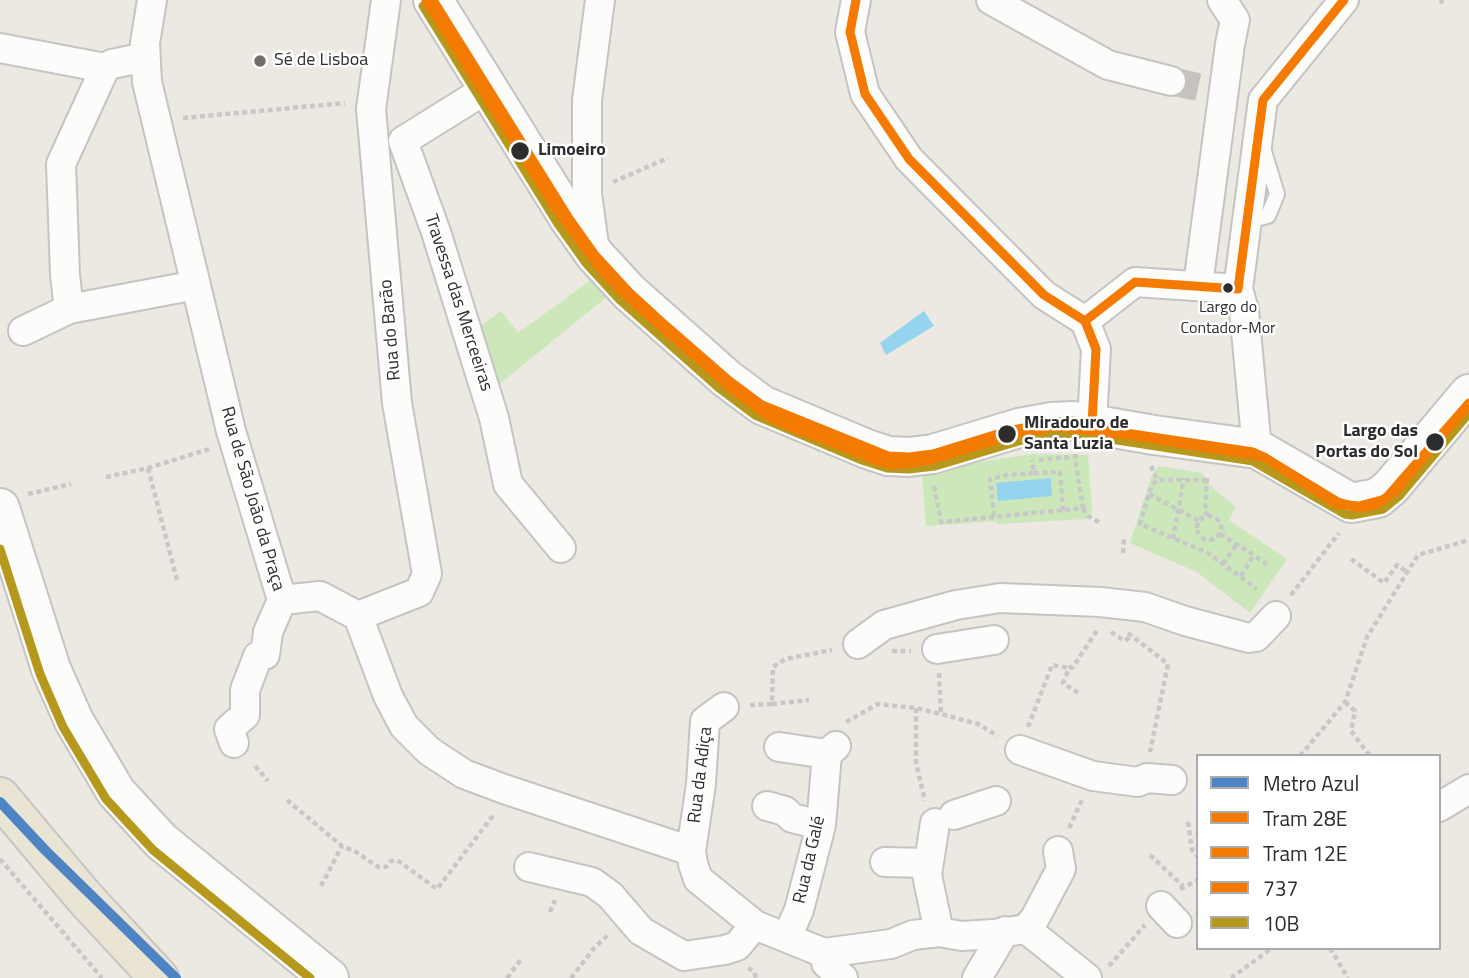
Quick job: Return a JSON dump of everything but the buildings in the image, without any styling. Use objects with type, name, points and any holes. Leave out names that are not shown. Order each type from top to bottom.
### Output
[{"type":"main road","points":[[0,797],[84,897],[159,978]]},
{"type":"street","name":"Rua de São João da Praça","points":[[152,0],[145,57],[147,82],[231,432],[282,600],[320,596],[358,616]]},
{"type":"street","name":"Rua do Barão","points":[[358,616],[419,592],[427,574],[397,403],[371,109],[386,0]]},
{"type":"street","points":[[433,0],[568,217],[595,255],[629,292],[738,388],[762,405],[867,449],[888,456],[909,457],[929,464],[1011,430],[1044,423],[1073,421],[1089,439],[1256,449],[1351,503],[1354,513],[1391,487],[1469,394]]},
{"type":"street","points":[[856,0],[850,32],[865,94],[909,159],[1044,295],[1085,321],[1096,349],[1089,439]]},
{"type":"street","points":[[991,0],[1108,65],[1171,81]]},
{"type":"street","points":[[1198,285],[1218,91],[1236,20],[1222,0]]},
{"type":"street","points":[[1256,449],[1247,334],[1238,289],[1263,100],[1344,0]]},
{"type":"street","points":[[594,8],[587,100],[587,194],[595,255]]},
{"type":"street","points":[[0,48],[105,68]]},
{"type":"street","points":[[69,309],[65,275],[61,164],[105,68],[145,57]]},
{"type":"street","name":"Travessa das Merceeiras","points":[[488,88],[403,141],[436,232],[494,418],[508,484],[561,548]]},
{"type":"street","points":[[1218,91],[1263,100]]},
{"type":"street","points":[[1085,321],[1135,282],[1238,289]]},
{"type":"street","points":[[23,331],[69,309],[196,285]]},
{"type":"street","points":[[13,501],[51,669],[74,720],[116,792],[161,841],[329,978]]},
{"type":"street","points":[[858,644],[884,625],[956,605],[1000,598],[1100,602],[1145,607],[1249,638],[1256,637],[1276,616]]},
{"type":"street","points":[[234,743],[229,729],[245,715],[245,690],[258,656],[265,654],[268,632],[282,600]]},
{"type":"street","points":[[358,616],[388,696],[404,726],[429,751],[464,774],[691,851],[698,879],[773,932],[824,953],[891,944],[913,935],[939,932],[962,936],[1015,930],[1035,918],[1061,869],[1058,851]]},
{"type":"street","points":[[937,649],[994,640]]},
{"type":"street","name":"Rua da Adiça","points":[[691,851],[701,784],[705,721],[724,707]]},
{"type":"street","points":[[779,747],[831,750]]},
{"type":"street","name":"Rua da Galé","points":[[773,932],[799,910],[821,825],[831,750]]},
{"type":"street","points":[[1020,750],[1093,776],[1138,782],[1174,780]]},
{"type":"street","points":[[1441,806],[1469,789]]},
{"type":"street","points":[[939,932],[927,875],[928,863],[945,819],[996,802]]},
{"type":"street","points":[[767,806],[785,811],[792,818],[821,825]]},
{"type":"street","points":[[885,862],[928,863]]},
{"type":"street","points":[[528,867],[592,882],[610,895],[642,931],[668,949],[684,956],[725,950],[773,932]]},
{"type":"street","points":[[977,978],[1015,930]]},
{"type":"street","points":[[1015,930],[1087,978]]},
{"type":"street","points":[[707,951],[740,964]]},
{"type":"street","points":[[824,953],[826,963],[844,978]]},
{"type":"path","points":[[178,118],[354,102]]},
{"type":"path","points":[[587,194],[668,158]]},
{"type":"path","points":[[1089,439],[1075,458],[1083,508],[1088,516],[1102,524]]},
{"type":"path","points":[[106,477],[186,457]]},
{"type":"path","points":[[1034,473],[1030,460],[1075,458]]},
{"type":"path","points":[[929,464],[941,522],[1083,508]]},
{"type":"path","points":[[148,468],[177,580]]},
{"type":"path","points":[[1151,468],[1157,480]]},
{"type":"path","points":[[993,516],[990,479],[1034,473],[1060,472],[1063,511]]},
{"type":"path","points":[[1173,539],[1184,478]]},
{"type":"path","points":[[1220,534],[1220,522],[1205,512],[1207,480],[1157,480],[1151,487],[1140,524],[1208,552],[1257,589]]},
{"type":"path","points":[[13,501],[71,484]]},
{"type":"path","points":[[1149,494],[1199,521]]},
{"type":"path","points":[[1276,616],[1354,513]]},
{"type":"path","points":[[1209,516],[1199,521],[1197,529],[1200,536],[1210,541]]},
{"type":"path","points":[[1208,552],[1210,541],[1220,534]]},
{"type":"path","points":[[1220,534],[1270,567]]},
{"type":"path","points":[[1123,553],[1124,539]]},
{"type":"path","points":[[1302,754],[1345,702],[1367,637],[1418,555],[1469,540]]},
{"type":"path","points":[[1223,564],[1237,544]]},
{"type":"path","points":[[1241,576],[1254,555]]},
{"type":"path","points":[[1350,559],[1384,583],[1397,565],[1407,572]]},
{"type":"path","points":[[831,750],[838,726],[878,704],[916,708],[978,724],[1020,750],[1052,665],[1073,667],[1102,626],[1125,640],[1129,634],[1168,664],[1160,714],[1151,744],[1174,780]]},
{"type":"path","points":[[772,704],[773,667],[785,659],[858,644],[898,653],[937,649],[941,714]]},
{"type":"path","points":[[1069,668],[1063,683],[1078,693]]},
{"type":"path","points":[[724,707],[808,700]]},
{"type":"path","points":[[1345,702],[1355,711],[1351,731],[1368,754]]},
{"type":"path","points":[[916,708],[916,763],[925,797],[925,809],[945,819]]},
{"type":"path","points":[[255,766],[268,781]]},
{"type":"path","points":[[1058,851],[1093,776]]},
{"type":"path","points":[[287,800],[342,846],[378,867],[386,867],[391,861],[397,860],[437,889],[499,807],[504,789]]},
{"type":"path","points":[[1188,821],[1192,850],[1196,855]]},
{"type":"path","points":[[321,886],[342,846]]},
{"type":"path","points":[[1150,855],[1183,886]]},
{"type":"path","points":[[0,859],[102,978]]},
{"type":"path","points":[[571,978],[595,947],[629,917]]},
{"type":"path","points":[[1231,978],[1269,950]]},
{"type":"path","points":[[1331,950],[1348,978]]},
{"type":"path","points":[[507,978],[522,958]]},
{"type":"green space","points":[[591,280],[608,296],[492,390],[478,328],[501,311],[518,333]]},
{"type":"green space","points":[[1032,454],[1088,455],[1092,512],[1086,519],[926,526],[922,476],[979,462]]},
{"type":"green space","points":[[1159,466],[1202,473],[1209,485],[1236,507],[1229,520],[1287,559],[1250,613],[1197,572],[1130,543],[1152,475]]},
{"type":"water","points":[[924,311],[934,326],[886,355],[880,343]]},
{"type":"water","points":[[1051,478],[1052,496],[998,501],[996,483]]},
{"type":"tunnel","points":[[1171,81],[1211,90]]},
{"type":"metro line","name":"Azul","points":[[0,802],[45,850],[176,978]]},
{"type":"tram line","name":"28E","points":[[426,0],[555,207],[602,271],[737,393],[771,418],[788,426],[875,459],[898,463],[927,461],[1020,433],[1056,427],[1128,435],[1264,457],[1338,502],[1359,508],[1376,505],[1387,497],[1469,403]]},
{"type":"tram line","name":"12E","points":[[430,6],[555,207],[598,265],[733,390],[778,419],[877,461],[892,465],[914,463],[1019,430],[1065,424],[1253,452],[1336,504],[1359,506],[1385,499],[1397,489],[1469,404]]},
{"type":"transit line","name":"737","points":[[433,0],[568,217],[595,255],[629,292],[665,325],[727,379],[762,405],[888,456],[933,454],[1004,432],[1052,422],[1092,424]]},
{"type":"transit line","name":"737","points":[[856,0],[850,32],[865,94],[909,159],[1044,295],[1085,321],[1096,349],[1092,424]]},
{"type":"transit line","name":"737","points":[[1085,321],[1135,282],[1238,289],[1263,100],[1344,0]]},
{"type":"transit line","name":"10B","points":[[423,6],[558,224],[586,263],[620,300],[719,388],[755,415],[862,460],[887,468],[935,466],[1022,440],[1072,433],[1253,461],[1345,514],[1352,515],[1383,509],[1399,496],[1469,413]]},
{"type":"transit line","name":"10B","points":[[0,549],[40,674],[63,727],[106,799],[153,850],[310,978]]},
{"type":"place","name":"Sé de Lisboa","points":[[260,61]]},
{"type":"place","name":"Limoeiro","points":[[520,151]]},
{"type":"place","name":"Largo do Contador-Mor","points":[[1228,288]]},
{"type":"place","name":"Miradouro de Santa Luzia","points":[[1007,434]]},
{"type":"place","name":"Largo das Portas do Sol","points":[[1435,442]]}]
